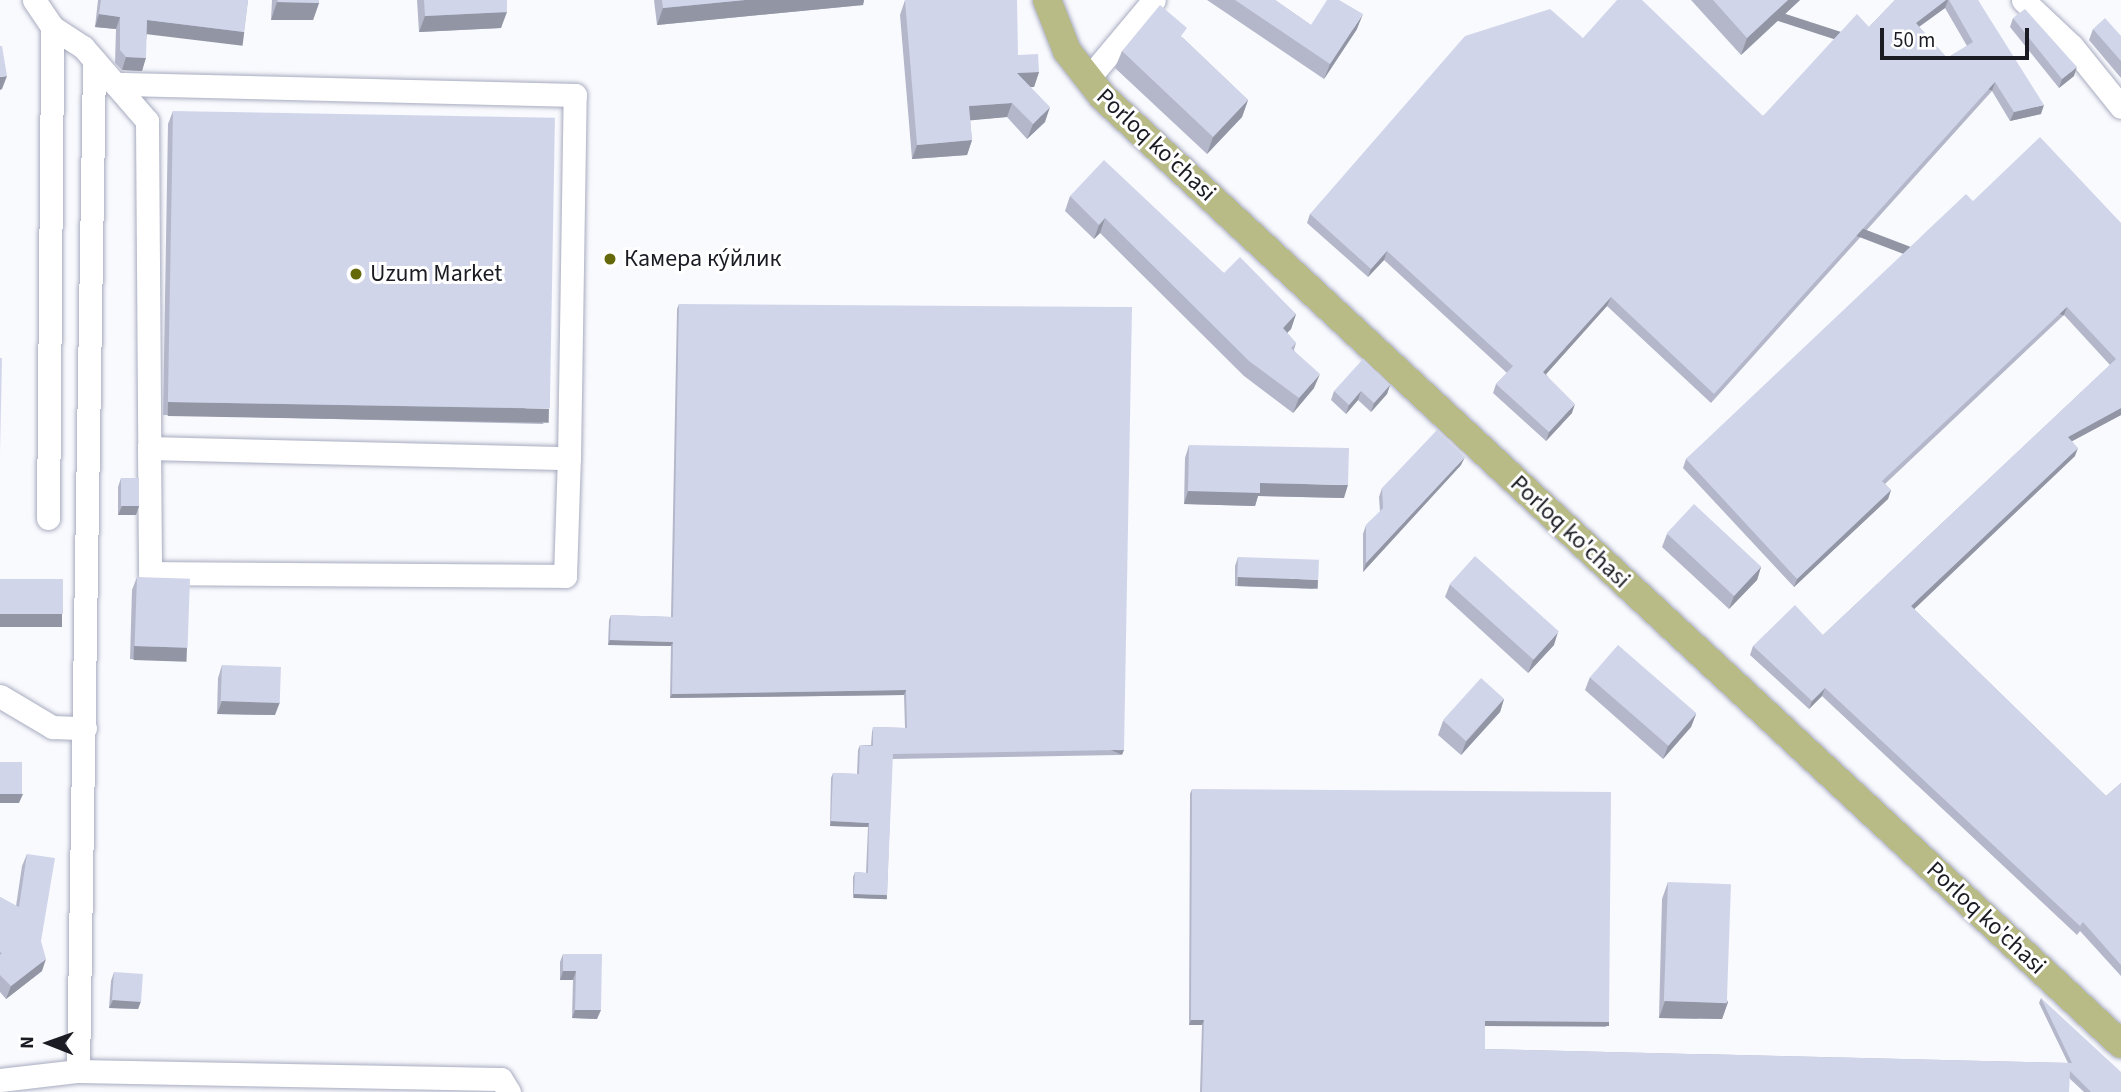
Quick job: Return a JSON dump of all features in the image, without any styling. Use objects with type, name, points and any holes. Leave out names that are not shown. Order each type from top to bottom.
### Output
[{"type":"main road","name":"Porloq ko'chasi","points":[[1047,0],[1087,80],[2121,1044]]},
{"type":"street","points":[[1087,80],[1154,0]]},
{"type":"street","points":[[2023,0],[2072,46],[2121,107]]},
{"type":"street","points":[[37,1],[52,27],[94,60],[147,121],[150,573],[565,576],[575,94],[115,84]]},
{"type":"street","points":[[48,518],[52,27]]},
{"type":"street","points":[[78,1071],[94,60]]},
{"type":"street","points":[[149,448],[569,458]]},
{"type":"street","points":[[0,696],[52,727],[85,728]]},
{"type":"street","points":[[0,1080],[78,1071],[501,1079],[509,1092]]},
{"type":"building","points":[[101,0],[248,0],[244,32],[147,20],[146,58],[126,57],[120,50],[120,17],[99,14]]},
{"type":"building","points":[[319,0],[319,3],[277,2]]},
{"type":"building","points":[[424,0],[507,0],[507,12],[425,16]]},
{"type":"building","points":[[662,0],[745,0],[663,8]]},
{"type":"building","points":[[905,0],[1017,0],[1018,55],[1038,54],[1039,72],[1017,73],[1050,107],[1033,124],[1012,103],[969,106],[972,140],[917,145]]},
{"type":"building","points":[[1235,0],[1275,0],[1311,25],[1327,0],[1339,0],[1363,14],[1330,64]]},
{"type":"building","points":[[1617,0],[1642,0],[1763,116],[1857,14],[1869,27],[1895,0],[1946,0],[1916,23],[1947,58],[1973,42],[1949,0],[1978,0],[2044,105],[2014,112],[1995,82],[1714,394],[1611,297],[1543,372],[1575,404],[1549,432],[1496,384],[1513,366],[1387,251],[1371,269],[1310,214],[1465,36],[1550,9],[1583,38]]},
{"type":"building","points":[[1713,0],[1788,0],[1747,38]]},
{"type":"building","points":[[1160,5],[1187,28],[1181,36],[1248,100],[1213,137],[1122,51]]},
{"type":"building","points":[[2025,9],[2077,67],[2062,79],[2013,18]]},
{"type":"building","points":[[2105,18],[2121,36],[2121,61],[2093,29]]},
{"type":"building","points":[[0,46],[7,76],[0,77]]},
{"type":"building","name":"Uzum Market","points":[[173,111],[555,118],[550,409],[168,402]]},
{"type":"building","points":[[2040,137],[2121,223],[2121,408],[2068,437],[2078,448],[1911,606],[2106,796],[2121,783],[2121,965],[2083,922],[2080,926],[1825,688],[1812,701],[1753,646],[1795,605],[1823,635],[2116,359],[2067,307],[1882,481],[1891,490],[1797,579],[1686,459],[1966,194],[1973,201]]},
{"type":"building","points":[[1104,160],[1224,273],[1240,257],[1296,314],[1283,328],[1296,343],[1291,348],[1320,374],[1299,398],[1249,361],[1105,218],[1099,225],[1070,196]]},
{"type":"building","points":[[679,304],[1132,307],[1124,750],[893,754],[887,895],[854,894],[855,872],[868,873],[869,823],[831,821],[833,773],[859,774],[860,745],[873,746],[873,727],[907,728],[906,690],[672,694],[673,642],[610,640],[611,615],[673,617]]},
{"type":"building","points":[[0,358],[2,358],[0,453]]},
{"type":"building","points":[[1363,359],[1390,385],[1374,403],[1361,391],[1349,405],[1334,391]]},
{"type":"building","points":[[1437,430],[1465,457],[1366,563],[1366,525],[1383,508],[1382,488]]},
{"type":"building","points":[[1189,445],[1349,448],[1348,485],[1260,483],[1260,493],[1188,491]]},
{"type":"building","points":[[121,478],[139,478],[139,506],[121,506]]},
{"type":"building","points":[[1694,504],[1761,567],[1734,596],[1667,533]]},
{"type":"building","points":[[1475,556],[1559,632],[1534,660],[1450,584]]},
{"type":"building","points":[[1238,557],[1319,560],[1318,580],[1237,577]]},
{"type":"building","points":[[137,577],[190,579],[188,648],[135,646]]},
{"type":"building","points":[[0,579],[63,579],[63,614],[0,614]]},
{"type":"building","points":[[1618,645],[1696,713],[1668,746],[1590,677]]},
{"type":"building","points":[[222,665],[281,667],[280,703],[221,701]]},
{"type":"building","points":[[1481,678],[1504,699],[1466,741],[1443,720]]},
{"type":"building","points":[[0,762],[22,762],[22,794],[0,794]]},
{"type":"building","points":[[1192,789],[1611,792],[1609,1022],[1485,1021],[1485,1049],[2072,1063],[2041,998],[2121,1072],[2121,1092],[2091,1092],[2070,1071],[2069,1092],[1202,1092],[1204,1020],[1191,1020]]},
{"type":"building","points":[[27,854],[55,858],[41,941],[46,959],[11,986],[0,975],[0,897],[19,907]]},
{"type":"building","points":[[1668,882],[1731,884],[1727,1003],[1664,1001]]},
{"type":"building","points":[[563,954],[602,954],[601,1010],[575,1010],[576,971],[563,971]]},
{"type":"building","points":[[114,972],[143,974],[141,1002],[112,1000]]},
{"type":"place","name":"Камера ку́йлик","points":[[610,259]]},
{"type":"place","name":"Uzum Market","points":[[356,274]]}]
